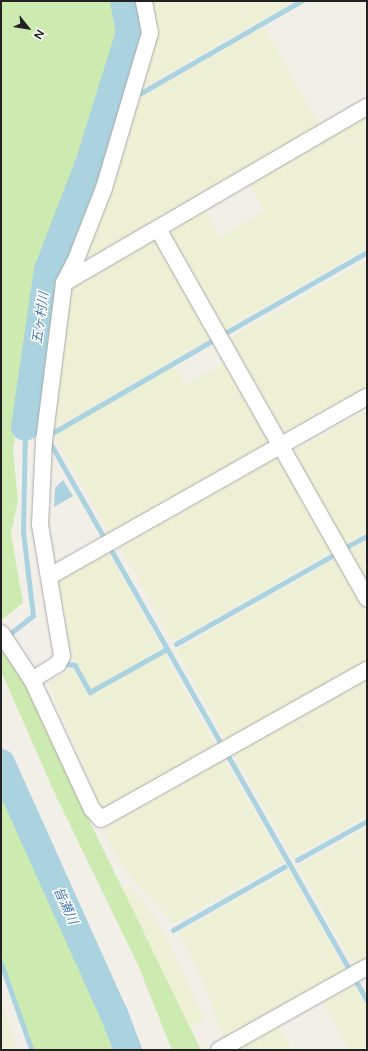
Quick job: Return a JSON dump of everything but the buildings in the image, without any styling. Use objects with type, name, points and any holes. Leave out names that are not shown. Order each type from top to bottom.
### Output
[{"type":"street","points":[[32,680],[58,664],[62,656],[50,576],[40,525],[44,436],[64,283],[77,257],[104,188],[150,33],[144,1]]},
{"type":"street","points":[[64,283],[367,107]]},
{"type":"street","points":[[158,229],[367,599]]},
{"type":"street","points":[[50,576],[367,397]]},
{"type":"street","points":[[1,633],[32,680],[92,809],[101,819],[367,670]]},
{"type":"street","points":[[219,1050],[358,972]]},
{"type":"green space","points":[[1,1],[117,1],[123,32],[84,164],[40,267],[13,451],[18,501],[11,533],[23,603],[1,620]]},
{"type":"green space","points":[[149,1],[294,1],[141,89]]},
{"type":"green space","points":[[264,27],[320,126],[91,258],[84,253],[136,100]]},
{"type":"green space","points":[[367,116],[367,248],[223,330],[171,238],[174,226],[204,209],[220,237],[264,211],[249,184]]},
{"type":"green space","points":[[156,239],[213,337],[52,430],[69,287]]},
{"type":"green space","points":[[367,260],[367,387],[287,432],[283,431],[230,338]]},
{"type":"green space","points":[[227,361],[274,442],[111,536],[54,436],[174,366],[185,385]]},
{"type":"green space","points":[[367,410],[367,531],[343,545],[294,458],[297,449]]},
{"type":"green space","points":[[275,459],[283,462],[333,551],[173,642],[120,547]]},
{"type":"green space","points":[[367,541],[367,587],[347,552]]},
{"type":"green space","points":[[108,552],[162,649],[91,689],[75,661],[73,662],[58,581]]},
{"type":"green space","points":[[337,558],[367,611],[367,663],[227,742],[176,650]]},
{"type":"green space","points":[[1,641],[27,682],[88,818],[201,1050],[172,1050],[138,965],[56,796],[1,671]]},
{"type":"green space","points":[[164,654],[217,748],[103,812],[48,683],[73,668],[89,697]]},
{"type":"green space","points":[[367,680],[367,816],[293,858],[234,754]]},
{"type":"green space","points":[[224,759],[284,862],[174,923],[124,869],[102,830]]},
{"type":"green space","points":[[1,789],[82,967],[113,1050],[34,1050],[1,956]]},
{"type":"green space","points":[[367,828],[367,960],[355,967],[298,866]]},
{"type":"green space","points":[[289,870],[346,972],[225,1041],[204,984],[179,932]]},
{"type":"green space","points":[[130,886],[149,908],[167,938],[205,1020],[190,1028],[123,890]]},
{"type":"green space","points":[[352,981],[367,1008],[367,1050],[349,1050],[321,999]]},
{"type":"green space","points":[[1,999],[18,1050],[1,1050]]},
{"type":"green space","points":[[278,1024],[292,1050],[233,1050]]},
{"type":"water","points":[[63,480],[73,496],[54,507],[55,488]]},
{"type":"waterway","name":"五ヶ村川","points":[[25,427],[48,270],[89,164],[130,32],[124,1]]},
{"type":"waterway","points":[[141,93],[301,1]]},
{"type":"waterway","points":[[114,83],[125,89]]},
{"type":"waterway","points":[[227,332],[367,252]]},
{"type":"waterway","points":[[49,435],[210,342]]},
{"type":"waterway","name":"五ヶ村川","points":[[7,636],[33,616],[23,532],[25,427],[41,435]]},
{"type":"waterway","points":[[50,442],[367,1000]]},
{"type":"waterway","points":[[348,546],[367,536]]},
{"type":"waterway","points":[[176,644],[333,555]]},
{"type":"waterway","points":[[68,664],[75,665],[90,692],[167,649]]},
{"type":"waterway","name":"皆瀬川","points":[[1,763],[114,1014],[128,1050]]},
{"type":"waterway","points":[[297,860],[367,821]]},
{"type":"waterway","points":[[173,930],[284,867]]},
{"type":"waterway","points":[[1,962],[32,1050]]}]
